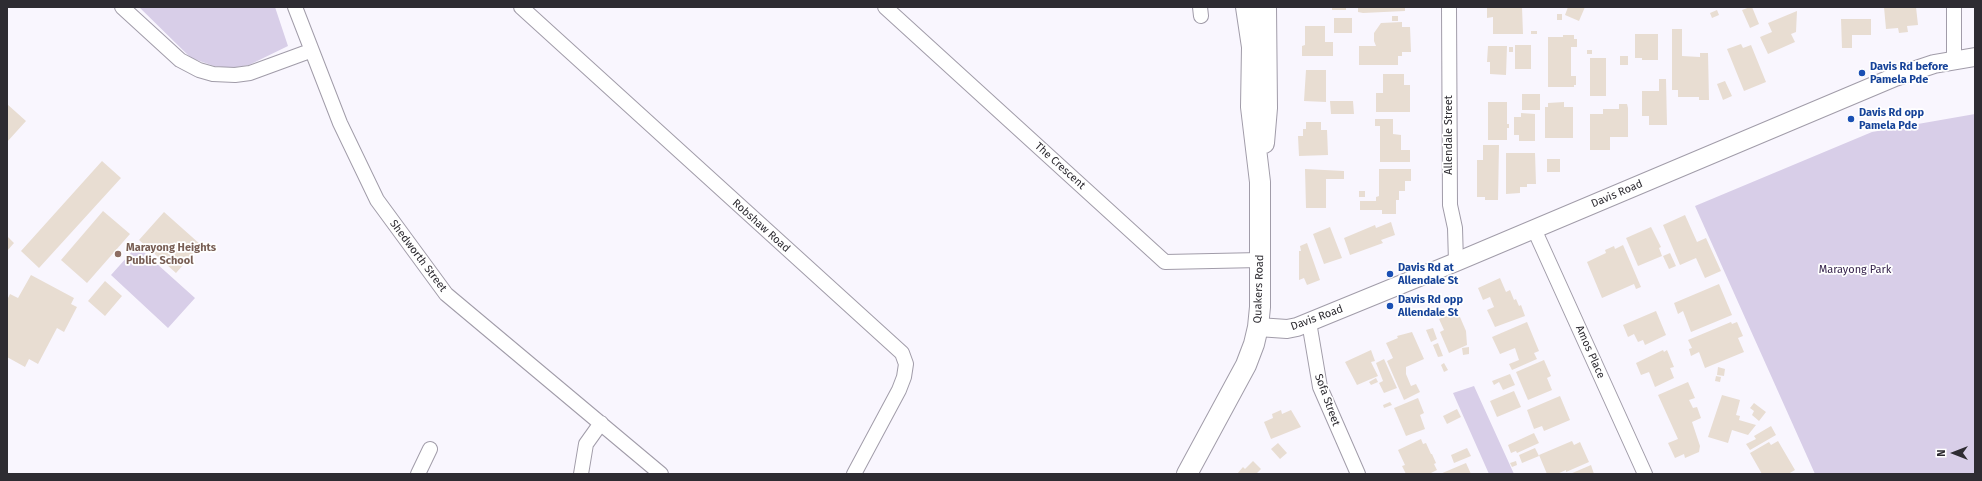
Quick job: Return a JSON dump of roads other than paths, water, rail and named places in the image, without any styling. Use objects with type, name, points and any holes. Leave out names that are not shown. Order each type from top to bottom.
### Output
[{"type":"main road","name":"Quakers Road","points":[[1246,7],[1252,47],[1251,107],[1260,182]]},
{"type":"main road","name":"Quakers Road","points":[[1187,474],[1246,364],[1254,344],[1258,327],[1260,307],[1260,182],[1267,108],[1266,7]]},
{"type":"street","points":[[122,7],[180,60],[199,70],[212,74],[235,75],[250,73],[310,51]]},
{"type":"street","name":"Shedworth Street","points":[[295,7],[310,51],[340,123],[377,200],[446,294],[661,474]]},
{"type":"street","name":"Robshaw Road","points":[[521,7],[902,353],[906,364],[904,377],[899,390],[854,474]]},
{"type":"street","name":"The Crescent","points":[[885,7],[1165,262],[1260,260]]},
{"type":"street","name":"Allendale Street","points":[[1448,7],[1450,205],[1456,228],[1456,262]]},
{"type":"street","points":[[1954,7],[1954,60]]},
{"type":"street","name":"Davis Road","points":[[1258,327],[1287,329],[1309,322],[1456,262],[1895,77],[1921,68],[1954,60],[1975,57]]},
{"type":"street","name":"Amos Place","points":[[1534,229],[1645,474]]},
{"type":"street","name":"Sofa Street","points":[[1309,322],[1320,387],[1358,474]]},
{"type":"street","points":[[581,474],[586,444],[601,423]]},
{"type":"street","points":[[418,474],[430,449]]},
{"type":"place","name":"Davis Rd before Pamela Pde","points":[[1862,73]]},
{"type":"place","name":"Davis Rd opp Pamela Pde","points":[[1851,119]]},
{"type":"place","name":"Marayong Heights Public School","points":[[118,254]]},
{"type":"place","name":"Davis Rd at Allendale St","points":[[1390,274]]},
{"type":"place","name":"Davis Rd opp Allendale St","points":[[1390,306]]},
{"type":"park label","name":"Marayong Park","points":[[1855,270]]}]
